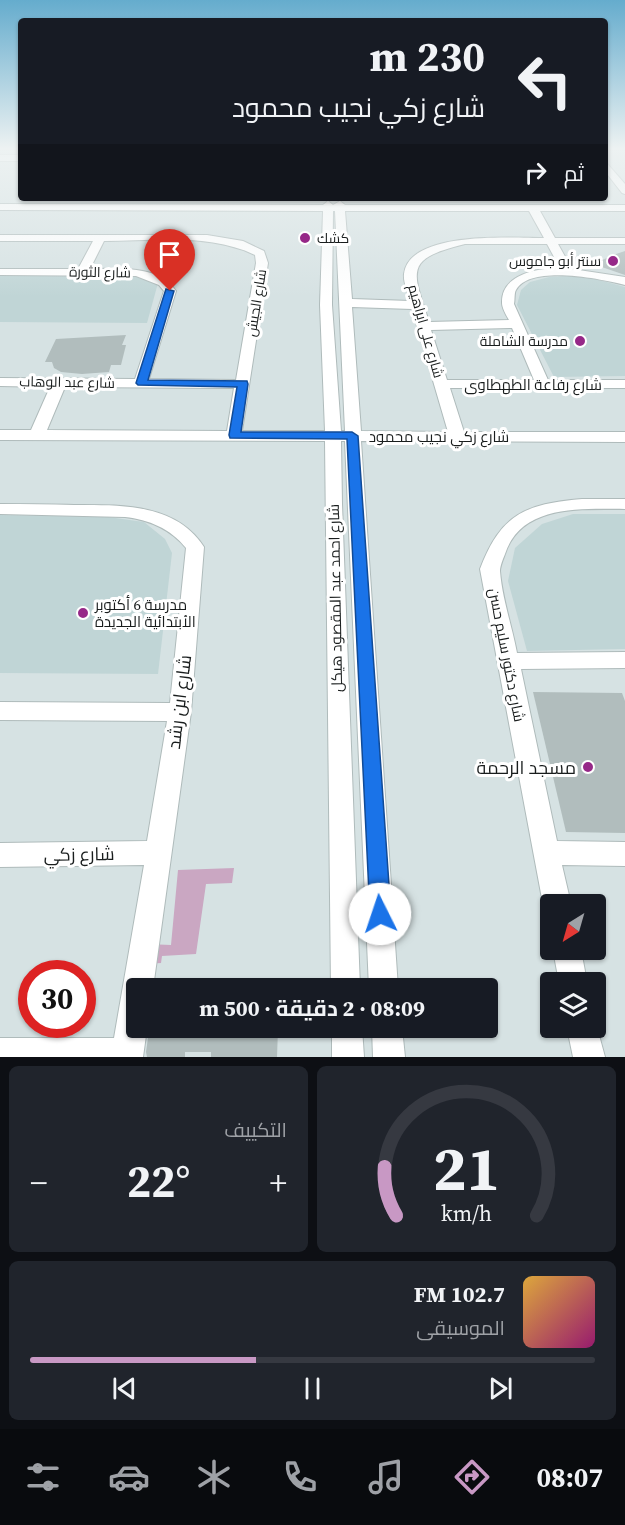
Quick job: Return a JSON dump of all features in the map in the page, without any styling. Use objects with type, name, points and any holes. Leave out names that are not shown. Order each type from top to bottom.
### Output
[{"type":"street","points":[[0,205],[55,201],[334,206]]},
{"type":"street","points":[[527,203],[622,201]]},
{"type":"street","points":[[0,205],[334,206],[622,201]]},
{"type":"street","points":[[527,203],[552,241],[566,268]]},
{"type":"street","name":"شارع احمد عبد المقصود هيكل","points":[[334,206],[345,303],[343,436],[333,504],[346,978]]},
{"type":"street","name":"شارع احمد عبد المقصود هيكل","points":[[334,206],[326,305],[343,436],[383,978]]},
{"type":"street","name":"شارع الجيش","points":[[0,238],[220,239],[247,246],[260,253],[263,258],[234,435]]},
{"type":"street","points":[[83,271],[100,238]]},
{"type":"street","name":"شارع على ابراهيم","points":[[457,436],[417,304],[410,269],[418,257],[444,245],[465,241],[625,242]]},
{"type":"street","points":[[566,268],[578,250],[595,241]]},
{"type":"street","points":[[543,384],[508,304],[506,293],[510,287],[527,277],[566,268],[625,281]]},
{"type":"street","name":"شارع الثورة","points":[[0,272],[137,273],[156,278],[168,287],[170,291],[141,383]]},
{"type":"street","points":[[345,303],[417,304]]},
{"type":"street","points":[[423,326],[517,324]]},
{"type":"street","name":"شارع عبد الوهاب","points":[[0,382],[243,384]]},
{"type":"street","points":[[37,435],[59,383]]},
{"type":"street","name":"شارع رفاعة الطهطاوى","points":[[441,384],[625,384]]},
{"type":"street","name":"شارع زكي نجيب محمود","points":[[0,435],[625,437]]},
{"type":"street","name":"شارع دكتور سليم حسن","points":[[555,894],[490,569],[494,551],[503,536],[517,523],[535,512],[561,504],[625,504]]},
{"type":"street","name":"شارع ابن رشد","points":[[0,509],[125,511],[144,514],[168,522],[187,536],[195,547],[180,712],[139,978]]},
{"type":"street","points":[[508,661],[623,665]]},
{"type":"street","points":[[0,711],[180,712]]},
{"type":"street","name":"شارع زكي","points":[[0,855],[158,853]]},
{"type":"street","points":[[547,853],[625,854]]},
{"type":"street","points":[[0,1054],[127,1055],[130,1038]]},
{"type":"street","points":[[347,1038],[348,1057]]},
{"type":"street","points":[[387,1038],[388,1057]]},
{"type":"street","points":[[584,1038],[589,1057]]},
{"type":"shaded area","points":[[131,274],[158,283],[147,323],[0,322],[0,275]]},
{"type":"shaded area","name":"مدرسة الشاملة","points":[[549,277],[592,278],[625,287],[625,376],[554,377],[517,305],[521,290],[530,282]]},
{"type":"shaded area","points":[[573,514],[625,514],[625,649],[527,651],[508,581],[515,548],[542,524]]},
{"type":"shaded area","name":"مدرسة 6 أكتوبر الأبتدائية الجديدة","points":[[0,515],[108,517],[144,522],[165,539],[172,553],[158,674],[0,673]]},
{"type":"shaded area","points":[[234,868],[232,883],[206,884],[196,954],[162,956],[161,963],[145,964],[147,944],[171,945],[178,870]]},
{"type":"building","name":"سنتر أبو جاموس","points":[[625,251],[625,275],[593,264],[616,254]]},
{"type":"building","points":[[126,335],[122,345],[126,345],[121,365],[111,365],[109,372],[82,374],[61,372],[54,368],[52,362],[45,362],[56,339]]},
{"type":"building","name":"مسجد الرحمة","points":[[533,692],[622,693],[625,701],[625,833],[566,832]]},
{"type":"building","points":[[148,1038],[278,1038],[277,1057],[211,1057],[211,1052],[185,1052],[185,1057],[147,1057]]},
{"type":"place","name":"كشك","points":[[305,238]]},
{"type":"place","name":"سنتر أبو جاموس","points":[[613,261]]},
{"type":"place","name":"مدرسة الشاملة","points":[[580,341]]},
{"type":"place","name":"مدرسة 6 أكتوبر الأبتدائية الجديدة","points":[[83,613]]},
{"type":"place","name":"مسجد الرحمة","points":[[588,767]]},
{"type":"route","points":[[170,291],[141,383],[243,384],[234,435],[352,436],[380,914]]}]
